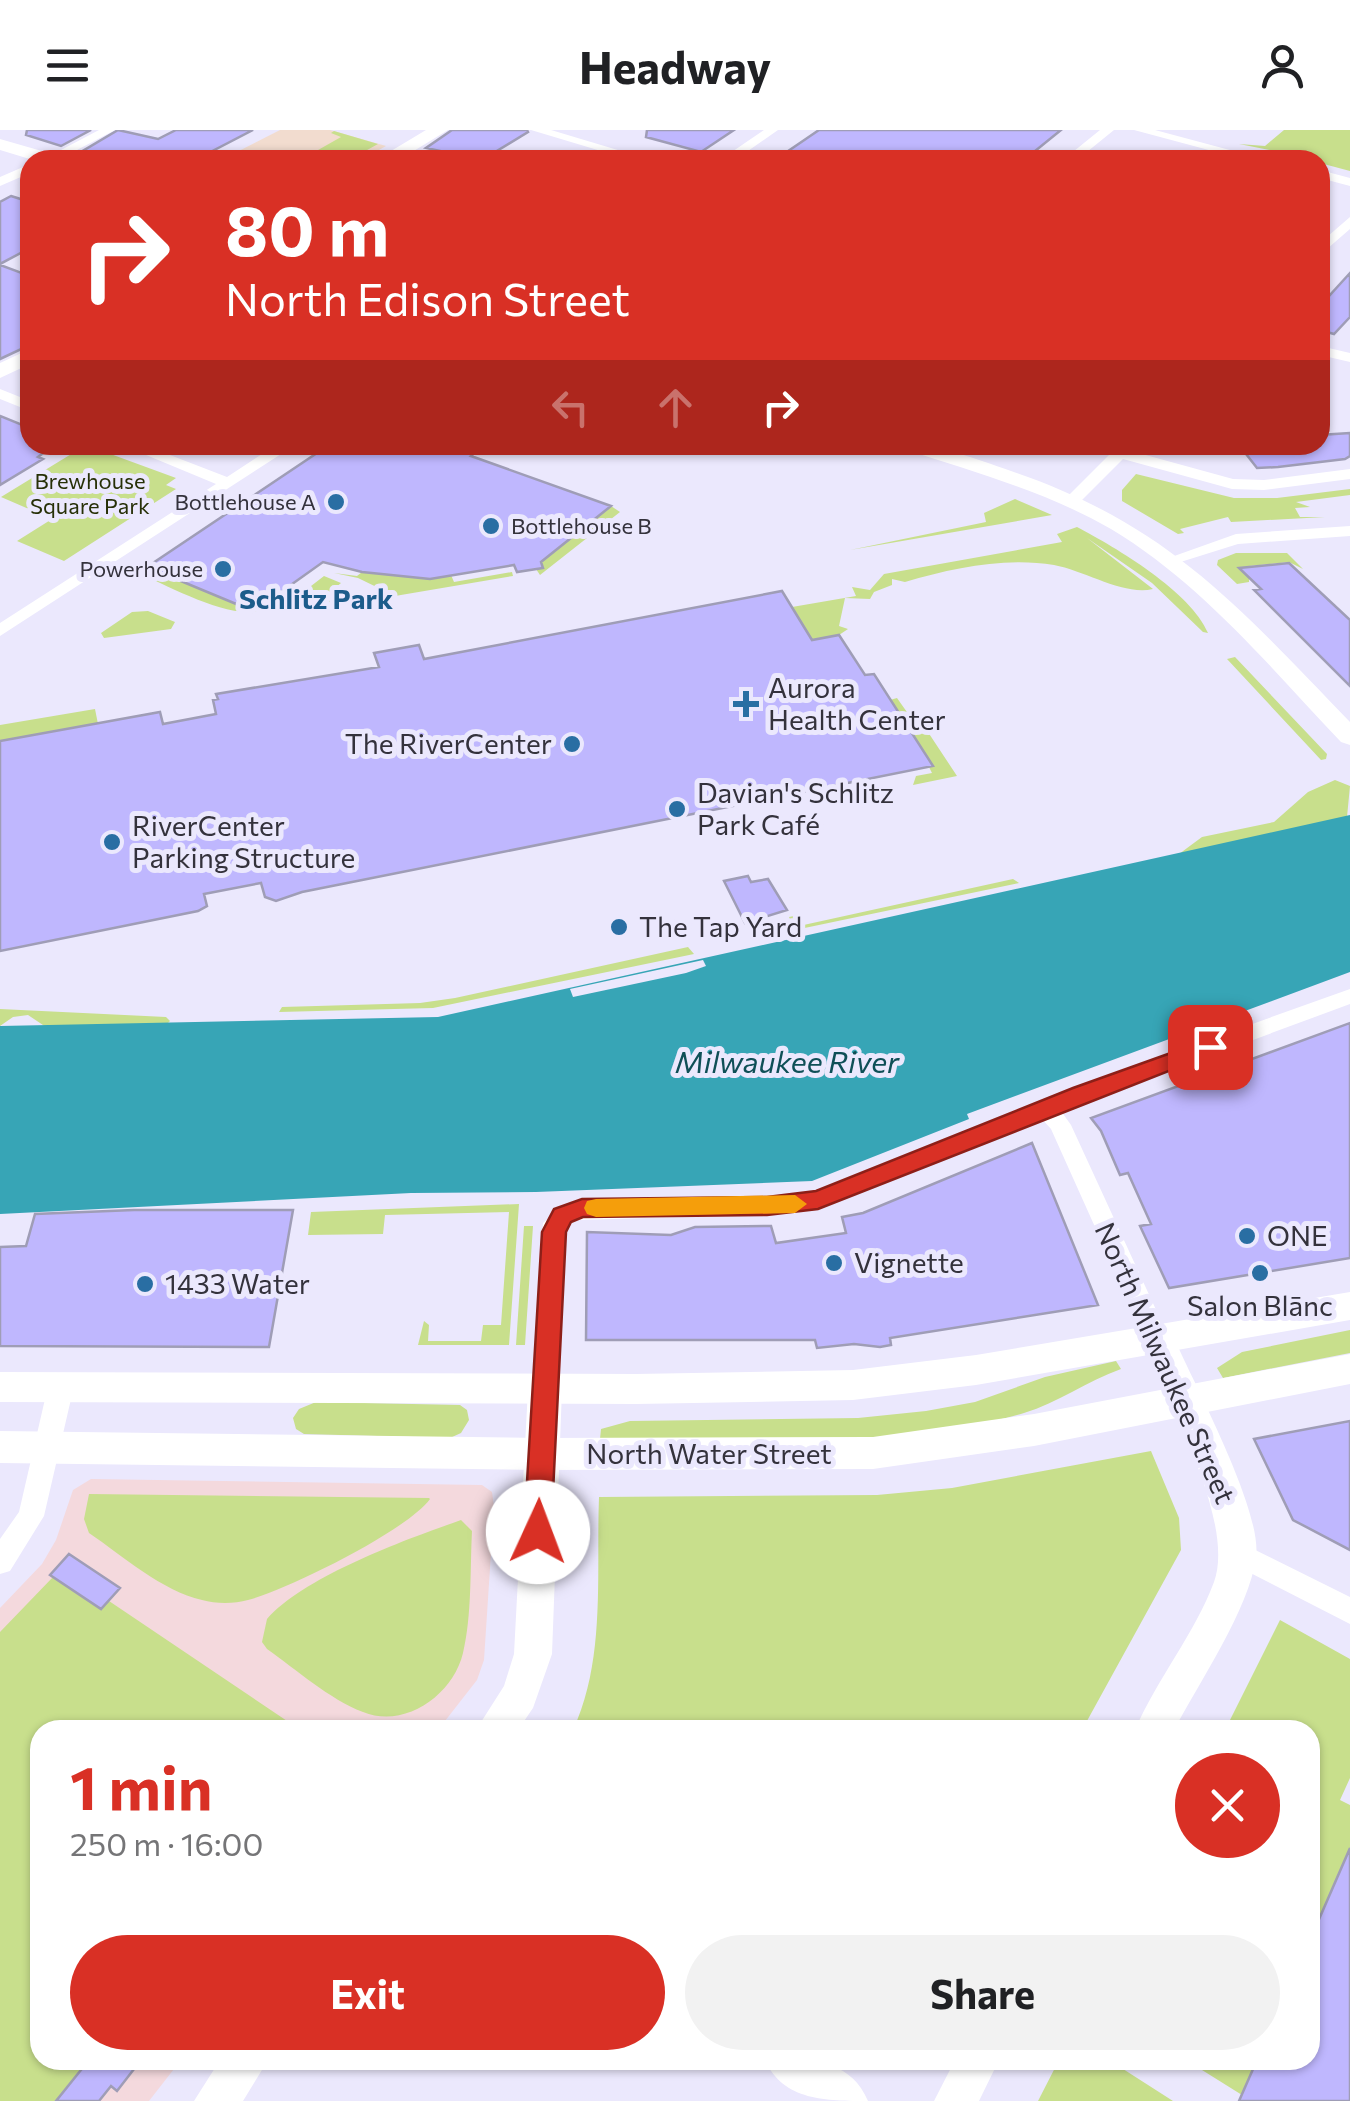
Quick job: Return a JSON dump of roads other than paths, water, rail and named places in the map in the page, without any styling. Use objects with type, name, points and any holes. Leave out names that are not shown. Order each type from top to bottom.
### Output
[{"type":"main road","points":[[403,150],[439,130]]},
{"type":"main road","points":[[0,1387],[545,1389],[852,1385],[960,1372],[1350,1306]]},
{"type":"main road","name":"North Water Street","points":[[0,1447],[542,1454],[873,1453],[937,1446],[1350,1369]]},
{"type":"street","points":[[70,150],[109,130]]},
{"type":"street","points":[[537,130],[608,150]]},
{"type":"street","points":[[741,150],[772,130]]},
{"type":"street","points":[[1082,150],[1108,130]]},
{"type":"street","points":[[1140,130],[1221,150]]},
{"type":"street","points":[[1330,241],[1350,221]]},
{"type":"street","points":[[156,455],[228,483]]},
{"type":"street","points":[[0,631],[271,455]]},
{"type":"street","points":[[941,455],[1072,501],[1120,526],[1171,560],[1211,594],[1350,738]]},
{"type":"street","points":[[1072,501],[1118,455]]},
{"type":"street","points":[[1143,455],[1232,484],[1264,485],[1350,474]]},
{"type":"street","points":[[1171,560],[1236,538],[1350,531]]},
{"type":"street","points":[[503,1720],[520,1695],[531,1664],[556,1223],[582,1208],[767,1206],[818,1200],[1046,1108],[1350,996]]},
{"type":"street","name":"North Milwaukee Street","points":[[1046,1108],[1060,1125],[1186,1400],[1229,1503],[1239,1554],[1231,1586],[1159,1720]]},
{"type":"street","points":[[0,1562],[30,1516],[61,1386]]},
{"type":"street","points":[[1239,1554],[1350,1611]]},
{"type":"street","points":[[216,2101],[239,2070]]},
{"type":"street","points":[[801,2070],[846,2101]]},
{"type":"street","points":[[956,2101],[973,2070]]},
{"type":"water","name":"Milwaukee River","points":[[1350,815],[1350,972],[967,1114],[969,1119],[812,1181],[411,1193],[0,1214],[0,1026],[438,1017]]},
{"type":"place","name":"Bottlehouse A","points":[[336,502]]},
{"type":"place","name":"Bottlehouse B","points":[[491,526]]},
{"type":"place","name":"Powerhouse","points":[[223,569]]},
{"type":"place","name":"Aurora Health Center","points":[[746,704]]},
{"type":"place","name":"The RiverCenter","points":[[572,744]]},
{"type":"place","name":"Davian's Schlitz Park Café","points":[[677,809]]},
{"type":"place","name":"RiverCenter Parking Structure","points":[[112,842]]},
{"type":"place","name":"The Tap Yard","points":[[619,927]]},
{"type":"place","name":"ONE","points":[[1247,1236]]},
{"type":"place","name":"Vignette","points":[[834,1263]]},
{"type":"place","name":"Salon Blānc","points":[[1260,1273]]},
{"type":"place","name":"1433 Water","points":[[145,1284]]},
{"type":"district","name":"Schlitz Park","points":[[316,599]]},
{"type":"park label","name":"Brewhouse Square Park","points":[[90,494]]}]
